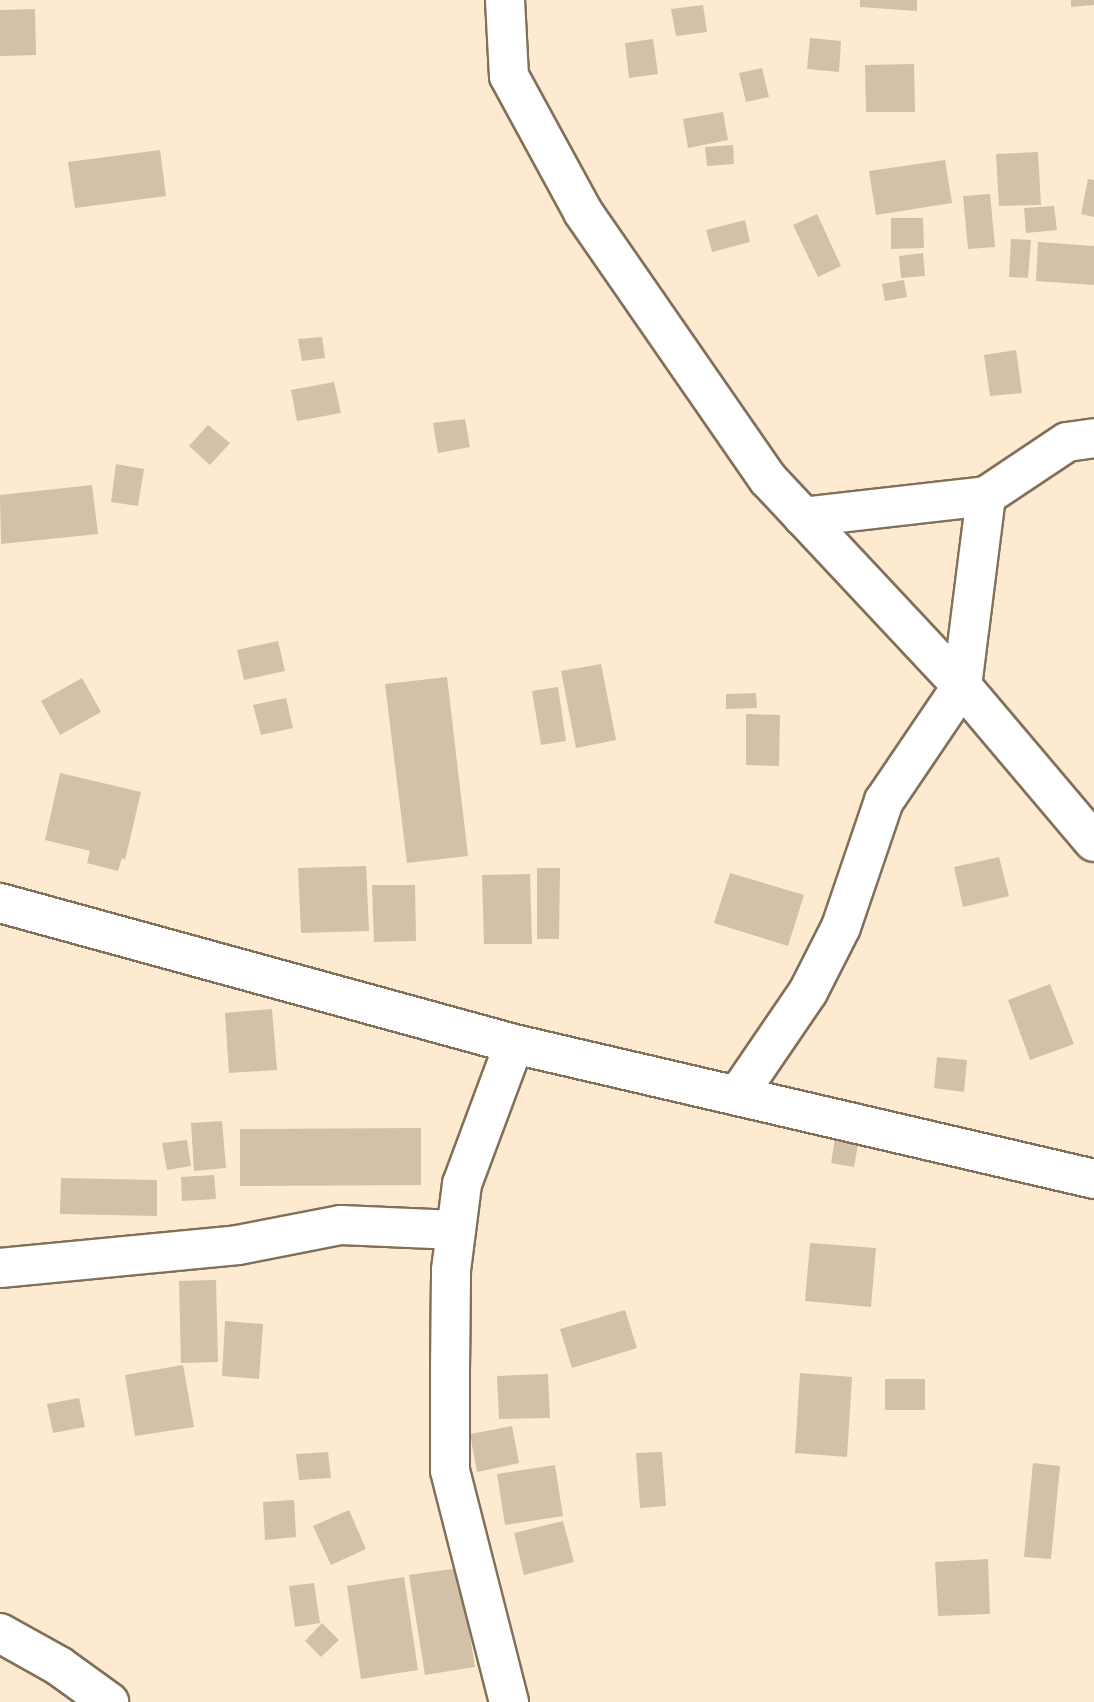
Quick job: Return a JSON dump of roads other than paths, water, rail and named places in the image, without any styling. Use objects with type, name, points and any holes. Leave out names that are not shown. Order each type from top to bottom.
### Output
[{"type":"street","points":[[505,0],[509,76],[583,212],[768,479],[962,686],[1094,842]]},
{"type":"street","points":[[803,517],[986,496],[1068,442],[1094,438]]},
{"type":"street","points":[[737,1096],[808,992],[841,927],[884,801],[913,753],[962,686],[986,496]]},
{"type":"street","points":[[0,902],[514,1044],[1094,1179]]},
{"type":"street","points":[[509,1702],[450,1470],[452,1270],[462,1184],[514,1044]]},
{"type":"street","points":[[0,1268],[238,1245],[341,1225],[456,1230]]},
{"type":"street","points":[[0,1633],[59,1666],[109,1702]]}]
